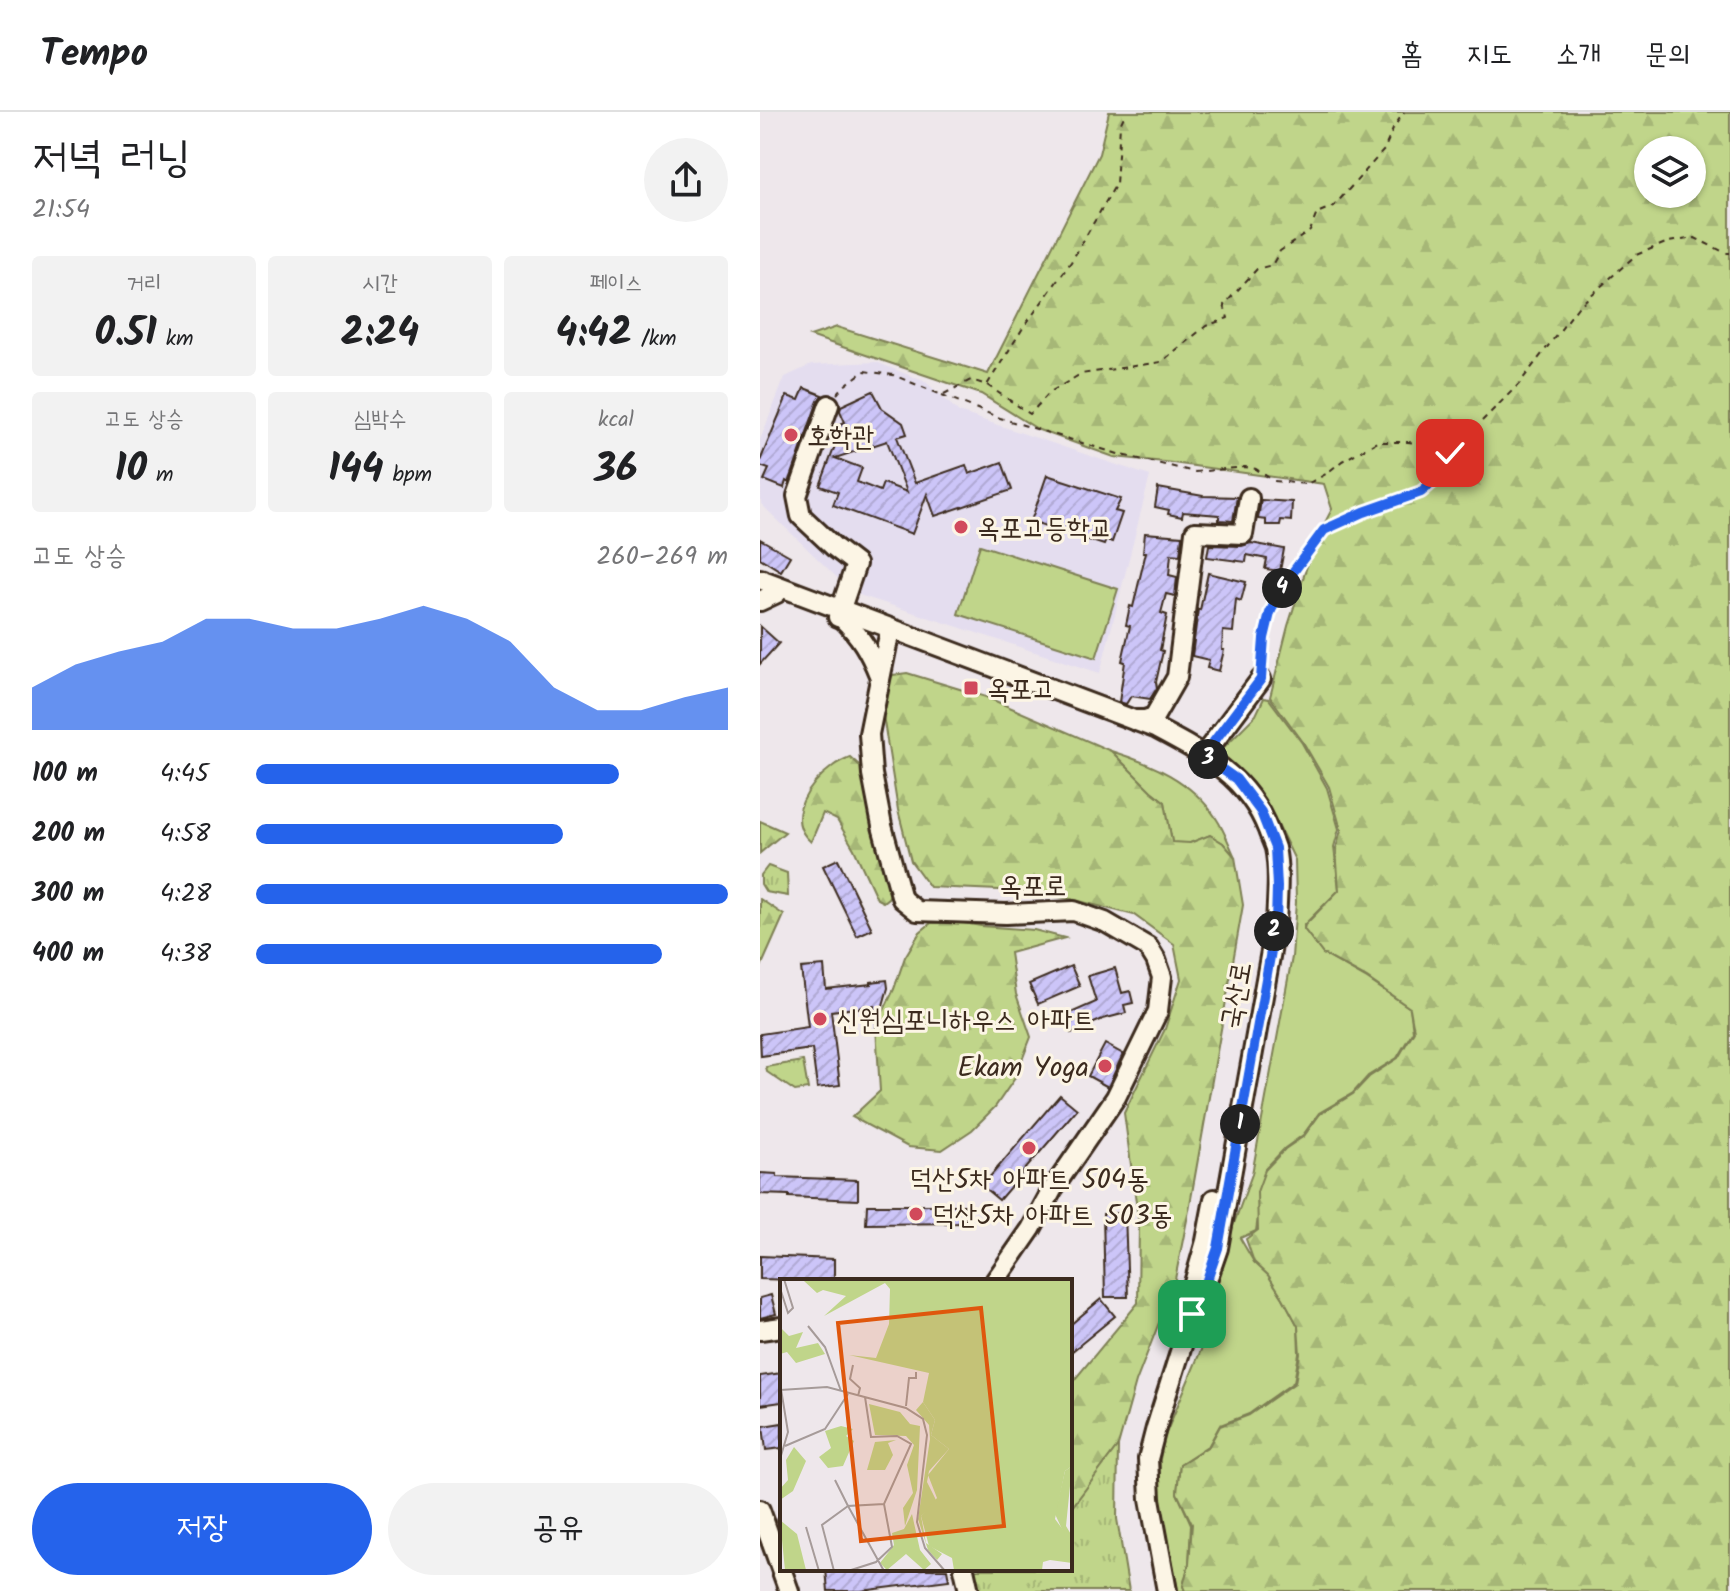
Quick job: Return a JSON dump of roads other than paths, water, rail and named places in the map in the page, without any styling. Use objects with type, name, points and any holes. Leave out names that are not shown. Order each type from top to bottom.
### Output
[{"type":"street","points":[[829,405],[797,496],[801,516],[856,564],[840,615],[857,632],[871,653],[880,676]]},
{"type":"street","points":[[1158,724],[1177,677],[1195,532],[1243,534],[1249,498]]},
{"type":"street","name":"국산로","points":[[760,579],[840,615]]},
{"type":"street","name":"국산로","points":[[766,593],[840,615],[1132,720],[1158,724],[1236,779],[1261,812],[1275,848],[1276,923],[1218,1248],[1192,1314],[1148,1459],[1150,1499],[1167,1591]]},
{"type":"street","name":"국산로","points":[[889,633],[1149,735],[1190,755],[1230,787],[1250,815],[1263,848],[1267,921],[1206,1241],[1138,1453],[1140,1492],[1158,1591]]},
{"type":"street","name":"옥포로","points":[[889,633],[869,734],[872,774],[882,826],[902,899],[917,911],[931,912],[1006,914],[1074,911],[1105,922],[1148,947],[1162,977],[1158,1011],[1116,1097],[1052,1190],[1031,1229],[996,1279]]},
{"type":"street","points":[[1203,756],[1261,679]]},
{"type":"street","points":[[760,1330],[780,1327]]},
{"type":"street","points":[[760,1510],[780,1566]]},
{"type":"street","points":[[782,1571],[789,1591]]},
{"type":"street","points":[[964,1571],[969,1591]]},
{"type":"place","name":"호학관","points":[[791,435]]},
{"type":"place","name":"옥포고등학교","points":[[961,527]]},
{"type":"place","name":"옥포고","points":[[971,688]]},
{"type":"place","name":"신원심포니하우스 아파트","points":[[820,1019]]},
{"type":"place","name":"Ekam Yoga","points":[[1105,1066]]},
{"type":"place","name":"덕산5차 아파트 504동","points":[[1029,1148]]},
{"type":"place","name":"덕산5차 아파트 503동","points":[[916,1214]]}]
